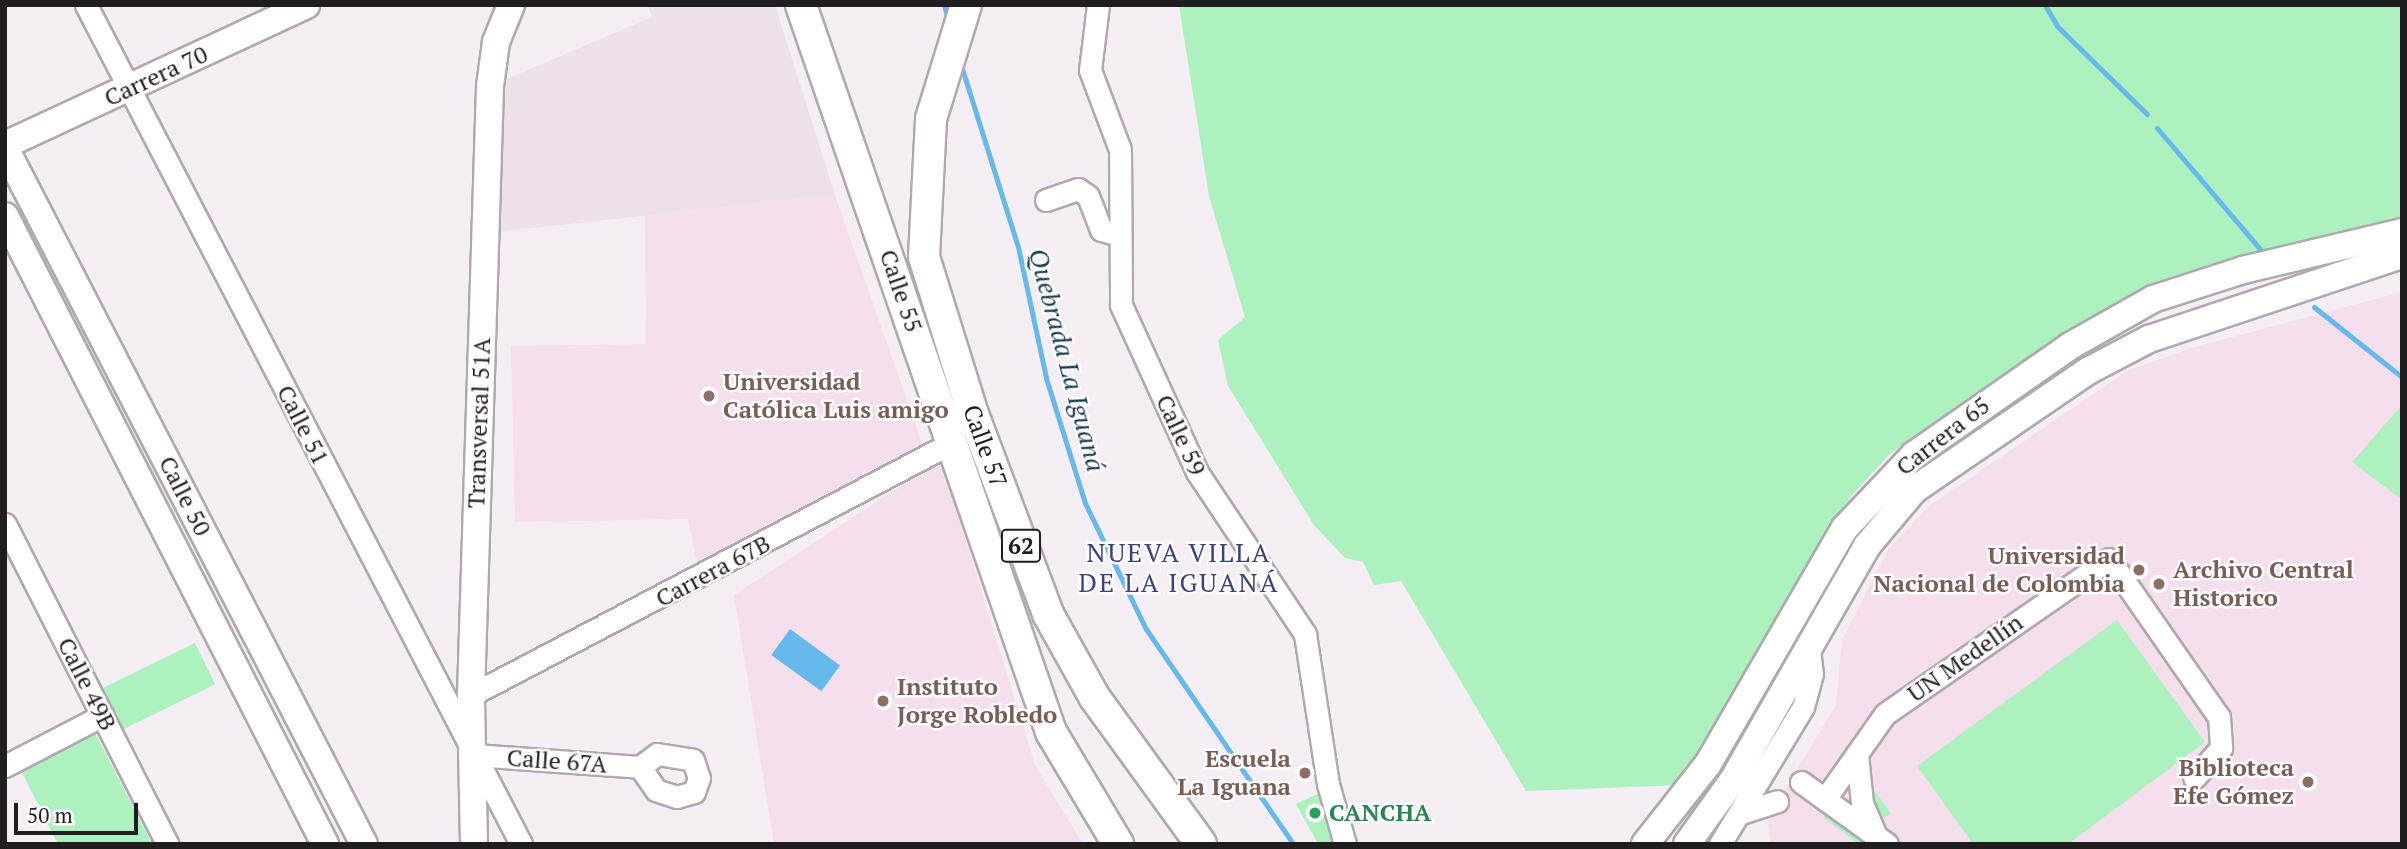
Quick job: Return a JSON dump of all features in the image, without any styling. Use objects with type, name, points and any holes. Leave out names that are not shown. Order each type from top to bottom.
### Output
[{"type":"highway","name":"Calle 55","points":[[801,5],[1051,732],[1118,844]]},
{"type":"highway","name":"Calle 57","points":[[966,5],[931,119],[923,212],[924,257],[973,414],[1048,614],[1095,698],[1201,844]]},
{"type":"highway","points":[[891,264],[924,257]]},
{"type":"main road","name":"Carrera 70","points":[[5,147],[134,99],[306,5]]},
{"type":"main road","name":"Transversal 51A","points":[[474,844],[471,695],[490,86],[496,42],[511,5]]},
{"type":"main road","name":"Calle 50","points":[[5,147],[364,844]]},
{"type":"main road","name":"Calle 50","points":[[5,216],[326,844]]},
{"type":"main road","name":"Carrera 65","points":[[1645,844],[1708,764],[1845,528],[1914,455],[2070,346],[2153,299],[2243,270],[2402,232]]},
{"type":"main road","name":"Carrera 65","points":[[1687,844],[1809,649],[1883,523],[1954,460],[2149,338],[2402,255]]},
{"type":"street","name":"Calle 51","points":[[86,5],[521,844]]},
{"type":"street","name":"Calle 59","points":[[1098,5],[1090,70],[1120,150],[1118,235],[1122,305],[1179,437],[1305,634],[1328,784],[1345,844]]},
{"type":"street","points":[[1046,200],[1078,190],[1088,196],[1101,230],[1118,235]]},
{"type":"street","name":"Carrera 67B","points":[[471,695],[953,442]]},
{"type":"street","name":"Calle 49B","points":[[5,524],[167,844]]},
{"type":"street","name":"UN Medellín","points":[[1857,754],[1885,714],[2109,559],[2219,717],[2221,748],[2194,778]]},
{"type":"street","points":[[1720,844],[1785,739],[1811,686],[1809,649]]},
{"type":"street","points":[[5,766],[103,715]]},
{"type":"street","points":[[1785,739],[1797,778],[1882,839]]},
{"type":"street","points":[[1825,799],[1857,754]]},
{"type":"street","points":[[1857,754],[1862,803],[1882,839]]},
{"type":"street","name":"Calle 67A","points":[[474,755],[640,767]]},
{"type":"street","points":[[1741,813],[1777,802]]},
{"type":"shaded area","points":[[647,5],[775,5],[835,195],[496,232],[502,81],[652,17]]},
{"type":"shaded area","name":"Universidad Católica Luis amigo","points":[[835,195],[923,446],[700,579],[688,519],[515,522],[511,346],[646,344],[645,216]]},
{"type":"shaded area","name":"Universidad Nacional de Colombia","points":[[2402,292],[2402,844],[1771,844],[1767,819],[1836,705],[1842,640],[1888,550],[1929,506],[2127,371],[2191,348]]},
{"type":"shaded area","name":"Instituto Jorge Robledo","points":[[941,460],[1035,765],[1083,844],[774,844],[734,595]]},
{"type":"green space","points":[[1179,5],[2402,5],[2402,216],[2250,260],[2083,326],[1978,392],[1891,453],[1851,496],[1682,785],[1526,791],[1401,581],[1374,585],[1363,562],[1345,558],[1314,525],[1228,386],[1218,340],[1245,317],[1209,196]]},
{"type":"green space","points":[[2402,405],[2402,500],[2352,462]]},
{"type":"green space","points":[[2117,620],[2205,742],[2068,844],[1973,844],[1917,766]]},
{"type":"green space","points":[[195,643],[215,684],[118,732],[98,690]]},
{"type":"green space","points":[[93,729],[152,844],[58,844],[19,767]]},
{"type":"green space","points":[[1873,789],[1891,813],[1880,820],[1869,791]]},
{"type":"green space","name":"CANCHA","points":[[1322,792],[1340,844],[1318,844],[1296,804]]},
{"type":"green space","points":[[1831,809],[1881,844],[1859,844],[1824,818]]},
{"type":"water","points":[[790,629],[840,665],[821,691],[771,655]]},
{"type":"waterway","name":"Quebrada La Iguaná","points":[[944,5],[949,22]]},
{"type":"waterway","points":[[2045,5],[2057,26],[2147,114]]},
{"type":"waterway","name":"Quebrada La Iguaná","points":[[960,62],[1018,247],[1046,378],[1085,503],[1146,629],[1293,844]]},
{"type":"waterway","points":[[2157,128],[2265,255]]},
{"type":"waterway","points":[[2314,307],[2402,377]]},
{"type":"place","name":"Universidad Católica Luis amigo","points":[[709,396]]},
{"type":"place","name":"Universidad Nacional de Colombia","points":[[2139,570]]},
{"type":"place","name":"Archivo Central Historico","points":[[2159,584]]},
{"type":"place","name":"Instituto Jorge Robledo","points":[[883,701]]},
{"type":"place","name":"Escuela La Iguana","points":[[1305,773]]},
{"type":"place","name":"Biblioteca Efe Gómez","points":[[2308,782]]},
{"type":"place","name":"CANCHA","points":[[1315,813]]},
{"type":"district","name":"NUEVA VILLA DE LA IGUANÁ","points":[[1179,568]]}]
